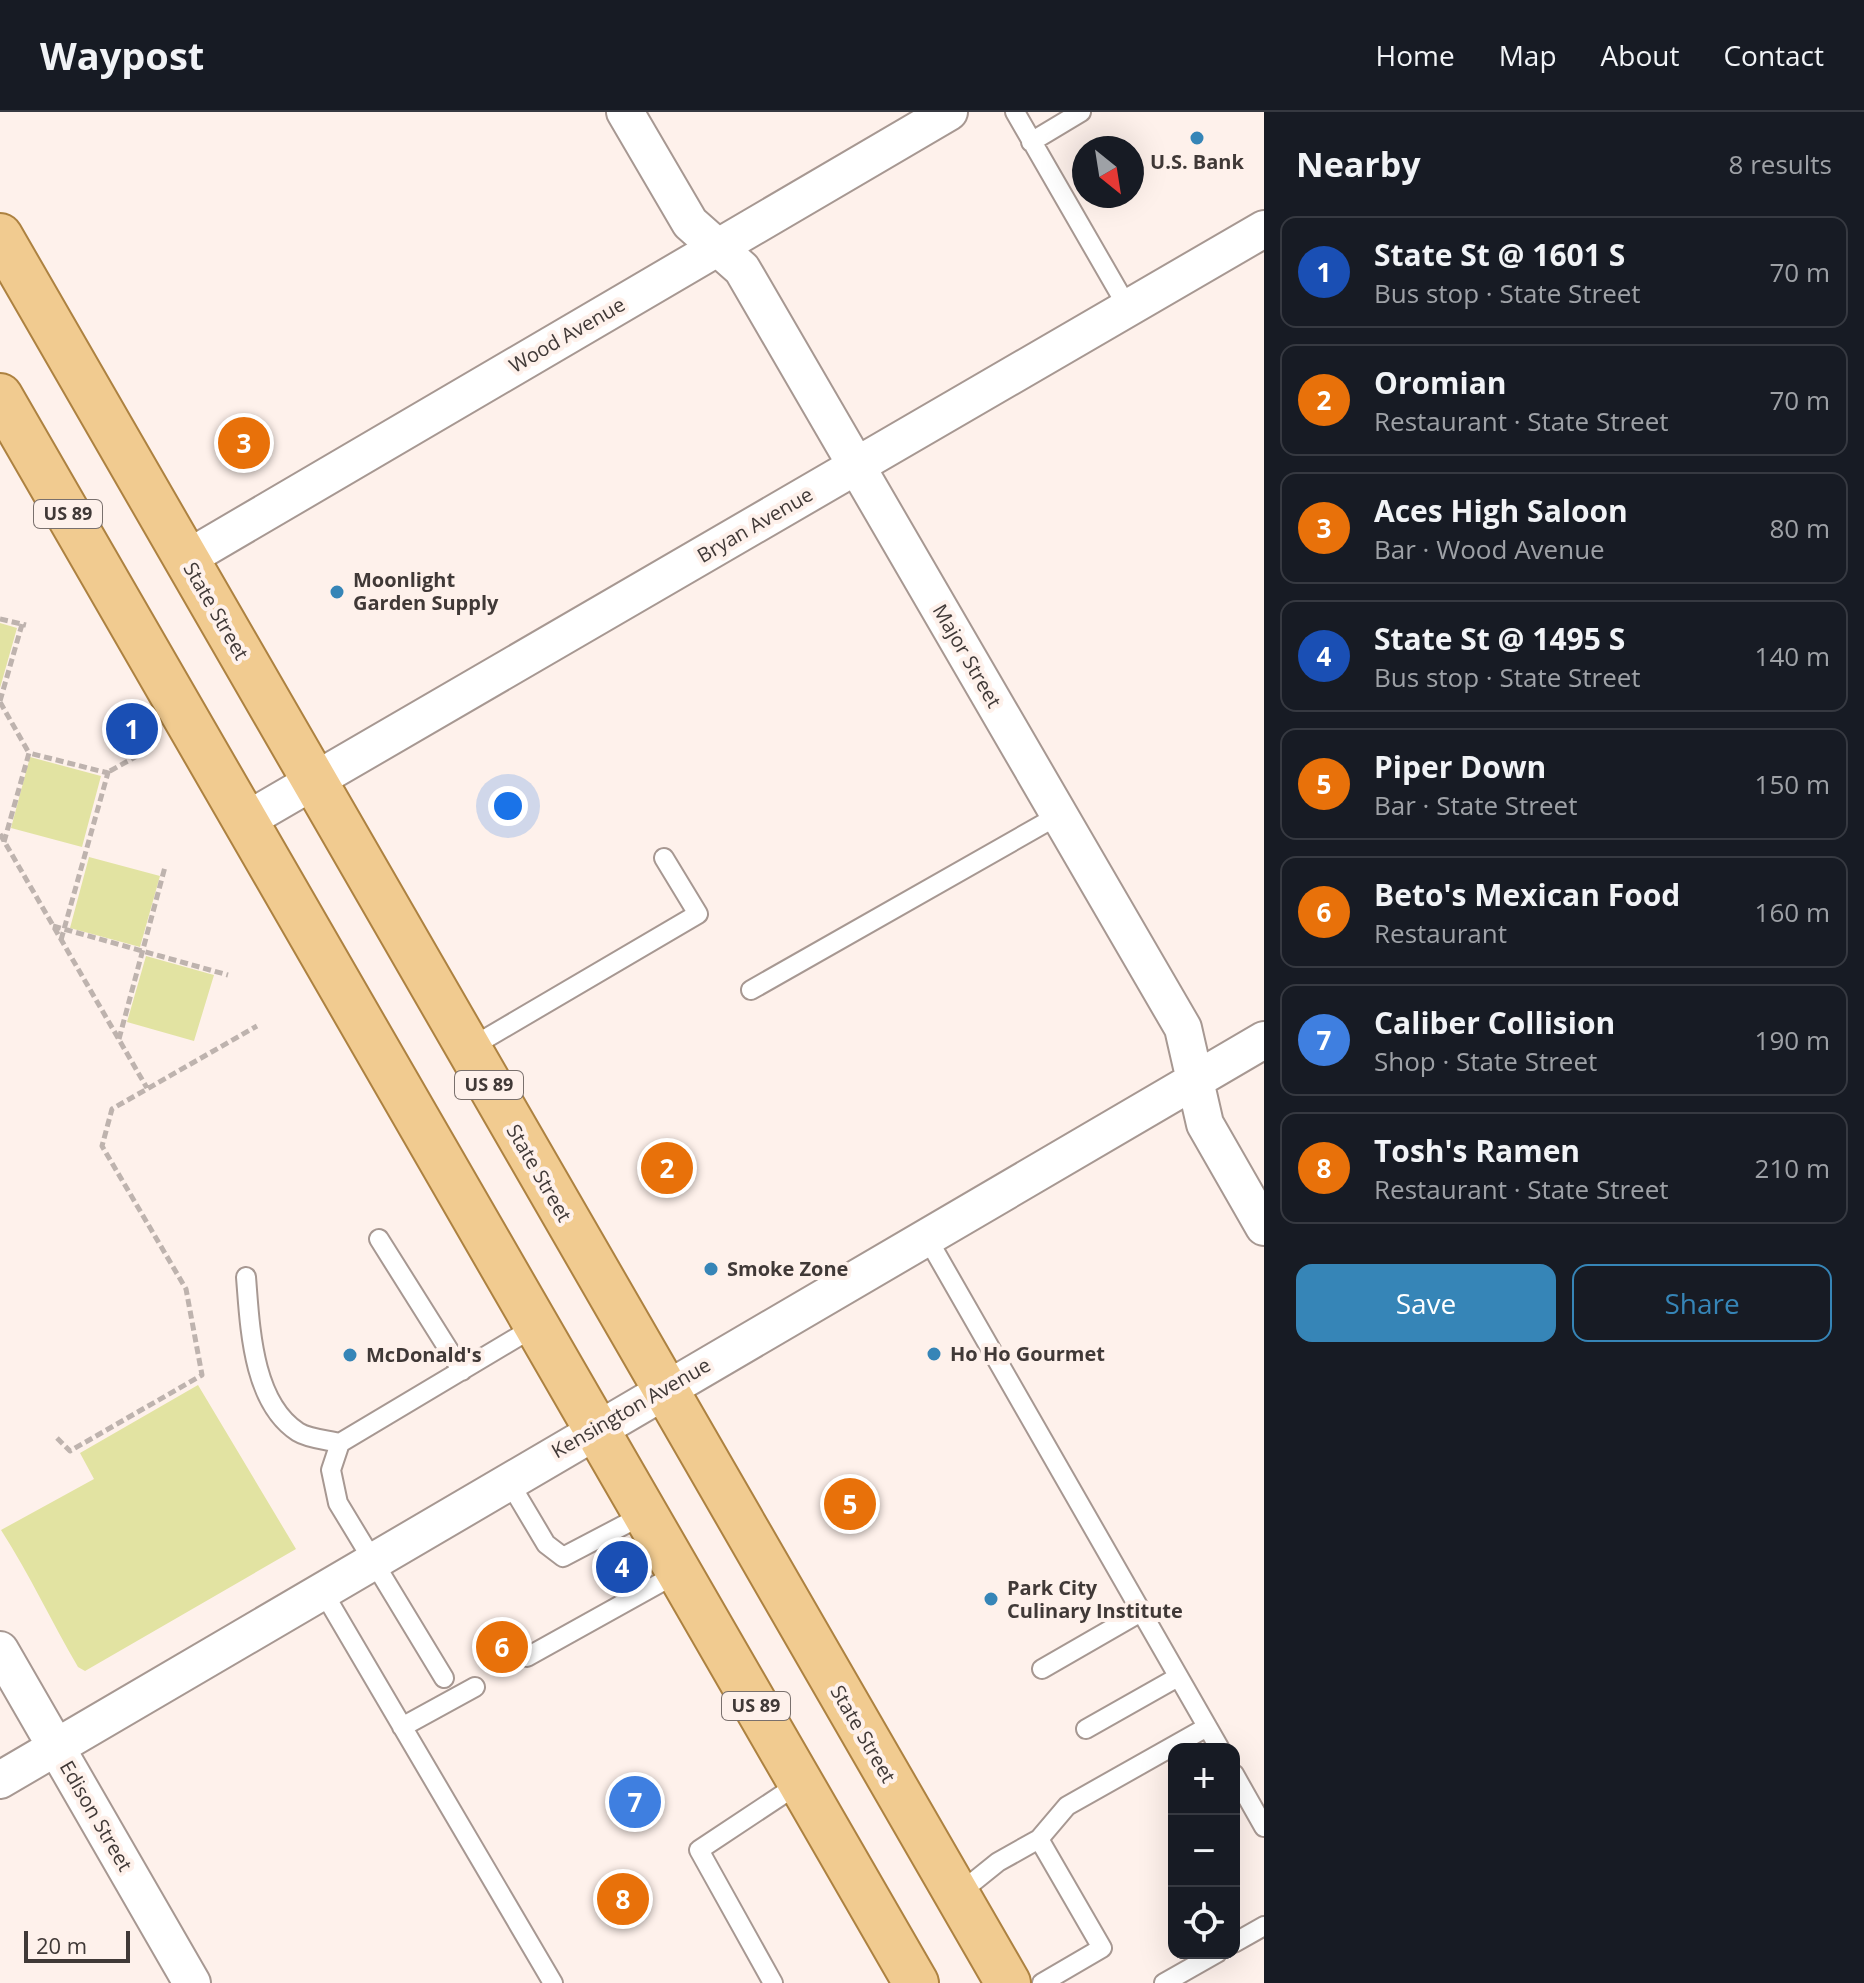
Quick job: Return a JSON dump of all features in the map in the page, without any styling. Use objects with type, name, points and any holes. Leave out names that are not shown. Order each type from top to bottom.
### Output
[{"type":"main road","name":"State Street","points":[[0,236],[1008,1983]]},
{"type":"main road","name":"US 89","points":[[0,396],[916,1983]]},
{"type":"street","name":"Major Street","points":[[625,112],[690,223],[742,269],[1183,1028],[1205,1124],[1264,1227]]},
{"type":"street","name":"Wood Avenue","points":[[186,559],[949,112]]},
{"type":"street","name":"Bryan Avenue","points":[[245,821],[1264,229]]},
{"type":"street","name":"Kensington Avenue","points":[[0,1780],[595,1428],[1264,1040]]},
{"type":"street","name":"Edison Street","points":[[0,1650],[192,1983]]},
{"type":"lane","points":[[1015,112],[1128,308]]},
{"type":"lane","points":[[1031,142],[1081,112]]},
{"type":"lane","points":[[751,990],[1059,815]]},
{"type":"lane","points":[[468,1049],[698,914],[664,858]]},
{"type":"lane","points":[[926,1236],[1216,1743]]},
{"type":"lane","points":[[379,1239],[462,1371]]},
{"type":"lane","points":[[246,1277],[254,1349],[273,1409],[300,1433],[340,1443]]},
{"type":"lane","points":[[444,1678],[338,1503],[331,1470],[340,1443],[536,1326]]},
{"type":"lane","points":[[508,1480],[546,1544],[563,1557],[645,1514]]},
{"type":"lane","points":[[527,1657],[679,1573]]},
{"type":"lane","points":[[322,1590],[553,1983]]},
{"type":"lane","points":[[1042,1669],[1141,1612]]},
{"type":"lane","points":[[1086,1729],[1178,1677]]},
{"type":"lane","points":[[402,1727],[475,1687]]},
{"type":"lane","points":[[957,1895],[998,1862],[1039,1839],[1067,1806],[1207,1727]]},
{"type":"lane","points":[[773,1983],[699,1850],[800,1783]]},
{"type":"lane","points":[[1240,1785],[1264,1827]]},
{"type":"lane","points":[[1039,1839],[1102,1948],[1042,1983]]},
{"type":"lane","points":[[1240,1940],[1264,1926]]},
{"type":"lane","points":[[1164,1983],[1206,1959]]},
{"type":"path","points":[[0,619],[23,624],[0,702],[29,753],[4,842]]},
{"type":"path","points":[[29,753],[109,772],[146,751]]},
{"type":"path","points":[[61,940],[109,772]]},
{"type":"path","points":[[0,834],[147,1088]]},
{"type":"path","points":[[119,1040],[165,867]]},
{"type":"path","points":[[53,926],[228,975]]},
{"type":"path","points":[[57,1438],[70,1451],[202,1375],[186,1289],[102,1146],[112,1109],[257,1026]]},
{"type":"green space","points":[[0,623],[17,628],[0,688]]},
{"type":"green space","points":[[30,757],[101,776],[82,847],[11,828]]},
{"type":"green space","points":[[89,857],[160,876],[140,947],[70,928]]},
{"type":"green space","points":[[146,956],[214,975],[194,1041],[127,1022]]},
{"type":"green space","points":[[198,1385],[296,1549],[85,1671],[78,1667],[1,1530],[94,1479],[80,1453]]},
{"type":"place","name":"U.S. Bank","points":[[1197,138]]},
{"type":"place","name":"Aces High Saloon","points":[[244,443]]},
{"type":"place","name":"Moonlight Garden Supply","points":[[337,592]]},
{"type":"place","name":"State St @ 1601 S","points":[[132,729]]},
{"type":"place","name":"Oromian","points":[[667,1168]]},
{"type":"place","name":"Smoke Zone","points":[[711,1269]]},
{"type":"place","name":"Ho Ho Gourmet","points":[[934,1354]]},
{"type":"place","name":"McDonald's","points":[[350,1355]]},
{"type":"place","name":"Piper Down","points":[[850,1504]]},
{"type":"place","name":"State St @ 1495 S","points":[[622,1567]]},
{"type":"place","name":"Park City Culinary Institute","points":[[991,1599]]},
{"type":"place","name":"Beto's Mexican Food","points":[[502,1647]]},
{"type":"place","name":"Caliber Collision","points":[[635,1802]]},
{"type":"place","name":"Tosh's Ramen","points":[[623,1899]]}]
